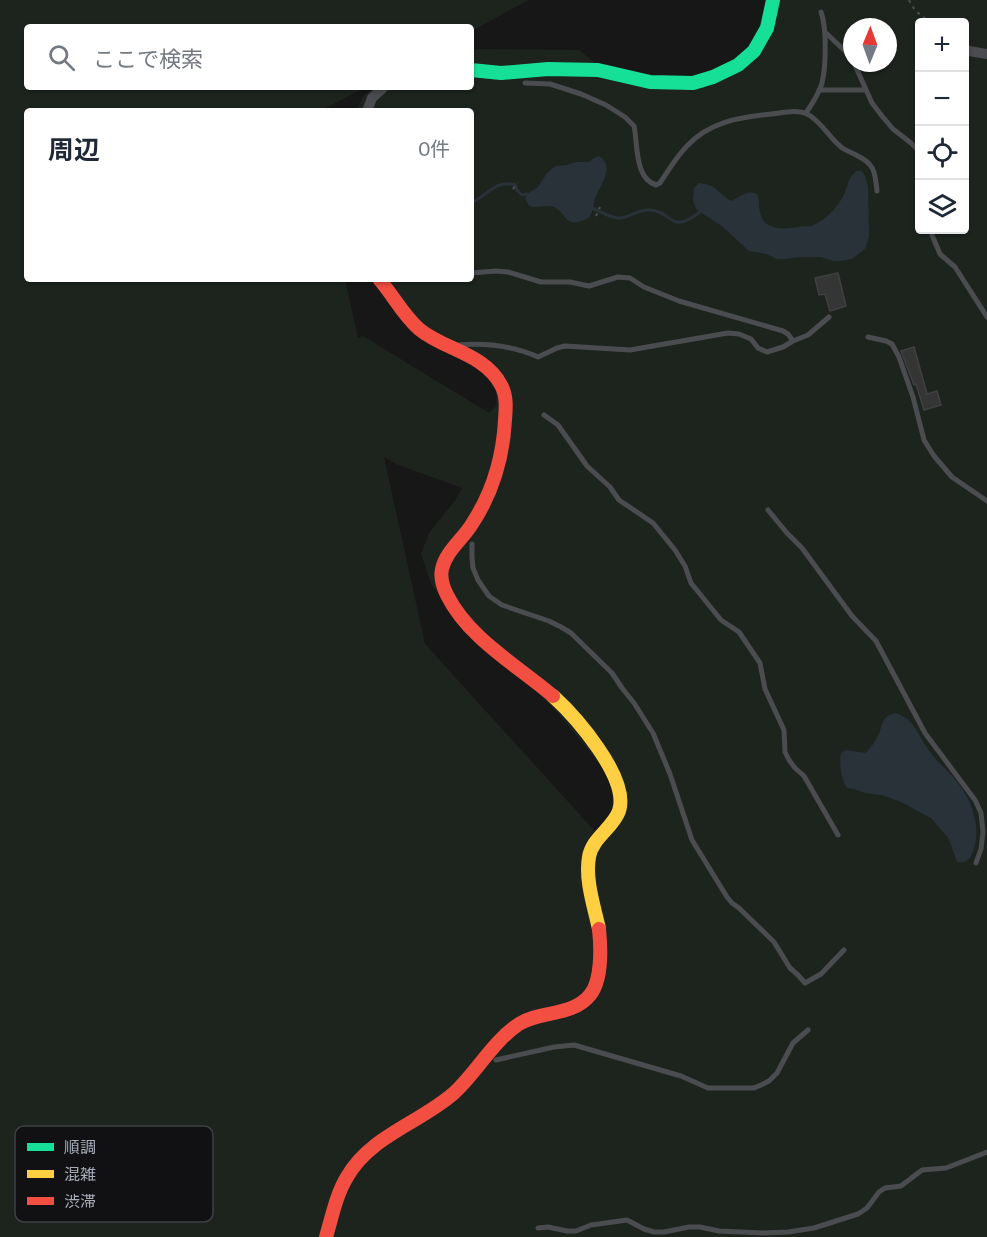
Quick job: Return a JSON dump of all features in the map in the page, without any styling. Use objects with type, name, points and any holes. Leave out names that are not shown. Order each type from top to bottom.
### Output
[{"type":"street","points":[[474,70],[501,73],[548,69],[598,70],[650,82],[693,83],[714,77],[738,65],[754,51],[767,28],[773,0]]},
{"type":"street","points":[[969,51],[987,54]]},
{"type":"street","points":[[368,108],[372,98],[381,90]]},
{"type":"street","points":[[326,1237],[342,1188],[352,1168],[375,1146],[392,1133],[435,1108],[455,1092],[510,1030],[529,1019],[559,1013],[578,1005],[590,996],[598,980],[600,936],[590,887],[589,854],[619,814],[620,804],[612,773],[580,723],[558,701],[468,626],[451,603],[441,582],[447,556],[471,526],[483,506],[496,474],[504,443],[506,399],[501,384],[489,368],[422,332],[381,282]]},
{"type":"lane","points":[[806,113],[815,100],[822,82],[825,32],[821,12]]},
{"type":"lane","points":[[825,32],[843,49]]},
{"type":"lane","points":[[858,72],[872,103],[882,117],[915,147]]},
{"type":"lane","points":[[525,83],[550,84],[582,94],[625,117],[634,126],[638,160],[643,175],[647,181],[656,185],[660,183],[696,136],[708,129],[724,122],[746,117],[793,112],[806,113],[813,117],[840,146],[868,162],[874,169],[877,192]]},
{"type":"lane","points":[[819,90],[866,90]]},
{"type":"lane","points":[[932,234],[940,254],[955,267],[987,317]]},
{"type":"lane","points":[[474,273],[508,272],[541,282],[570,282],[589,286],[618,277],[630,278],[644,287],[679,301],[783,331],[793,341]]},
{"type":"lane","points":[[447,346],[472,344],[499,347],[526,352],[538,357],[565,346],[630,350],[728,333],[739,334],[751,339],[758,348],[767,352],[808,335],[830,317]]},
{"type":"lane","points":[[868,337],[886,340],[892,344],[914,397],[924,440],[934,456],[952,477],[987,501]]},
{"type":"lane","points":[[544,415],[558,425],[587,466],[610,487],[619,500],[652,523],[675,550],[685,566],[691,584],[721,620],[739,632],[760,663],[765,689],[784,730],[785,752],[795,768],[804,776],[838,835]]},
{"type":"lane","points":[[768,510],[802,548],[852,616],[876,641],[926,733],[975,800],[981,813],[983,832],[976,863]]},
{"type":"lane","points":[[472,544],[473,568],[489,596],[502,605],[571,633],[612,673],[653,733],[693,840],[727,897],[774,942],[790,968],[805,983],[821,974],[844,950]]},
{"type":"lane","points":[[496,1060],[554,1047],[574,1045],[681,1076],[708,1088],[754,1088],[769,1081],[777,1072],[793,1042],[808,1029]]},
{"type":"lane","points":[[538,1228],[576,1231],[591,1225],[627,1220],[654,1232],[689,1227],[763,1233],[814,1228],[858,1214],[867,1208],[879,1192],[885,1188],[902,1186],[921,1170],[946,1168],[987,1152]]},
{"type":"path","points":[[909,0],[911,6],[924,18]]},
{"type":"path","points":[[513,189],[518,183]]},
{"type":"path","points":[[596,216],[600,207]]},
{"type":"shaded area","points":[[0,0],[529,0],[474,29],[474,24],[24,24],[24,90],[360,90],[326,108],[24,108],[24,282],[346,282],[358,338],[363,336],[489,413],[496,406],[497,389],[479,366],[435,344],[374,282],[474,282],[474,108],[358,108],[363,96],[371,90],[474,90],[474,49],[579,50],[612,77],[687,86],[749,61],[775,0],[987,0],[987,1237],[0,1237]],"holes":[[[384,457],[396,464],[462,488],[429,533],[421,554],[432,586],[559,714],[609,776],[614,805],[602,839],[425,644]]]},
{"type":"shaded area","points":[[599,156],[604,160],[607,171],[588,218],[570,222],[553,207],[529,206],[525,198],[527,194],[538,187],[547,173],[555,166],[589,162]]},
{"type":"shaded area","points":[[857,171],[862,171],[868,187],[869,237],[865,249],[852,259],[833,261],[821,257],[801,257],[777,259],[767,254],[749,251],[723,227],[696,209],[693,200],[694,188],[699,183],[714,187],[731,201],[747,193],[753,193],[758,196],[762,218],[769,225],[786,228],[809,226],[817,224],[837,206],[851,177]]},
{"type":"shaded area","points":[[895,713],[911,723],[931,753],[966,794],[974,814],[976,834],[972,854],[966,861],[957,862],[949,839],[931,818],[901,802],[882,795],[847,788],[845,784],[841,771],[841,753],[846,750],[865,753],[876,740],[884,720]]},
{"type":"building","points":[[838,273],[846,306],[830,311],[825,294],[819,295],[815,278]]},
{"type":"building","points":[[914,347],[927,394],[937,391],[941,405],[924,410],[916,384],[914,385],[901,351]]},
{"type":"waterway","points":[[474,202],[502,184],[515,185],[522,195],[527,194]]},
{"type":"waterway","points":[[592,208],[618,218],[645,210],[657,211],[677,222],[690,219],[700,212]]},
{"type":"traffic: fast","points":[[474,70],[501,73],[548,69],[598,70],[650,82],[693,83],[713,77],[738,65],[754,51],[767,28],[773,0]]},
{"type":"traffic: slow","points":[[553,696],[586,732],[609,765],[620,797],[616,817],[594,844],[589,857],[589,884],[599,929]]},
{"type":"traffic: jam","points":[[381,282],[419,329],[485,366],[494,374],[503,389],[506,407],[504,434],[496,474],[479,512],[447,556],[442,569],[443,586],[456,610],[468,625],[495,650],[553,696]]},
{"type":"traffic: jam","points":[[326,1237],[343,1184],[357,1163],[369,1151],[454,1093],[509,1031],[528,1020],[574,1007],[590,995],[599,973],[599,929]]}]
